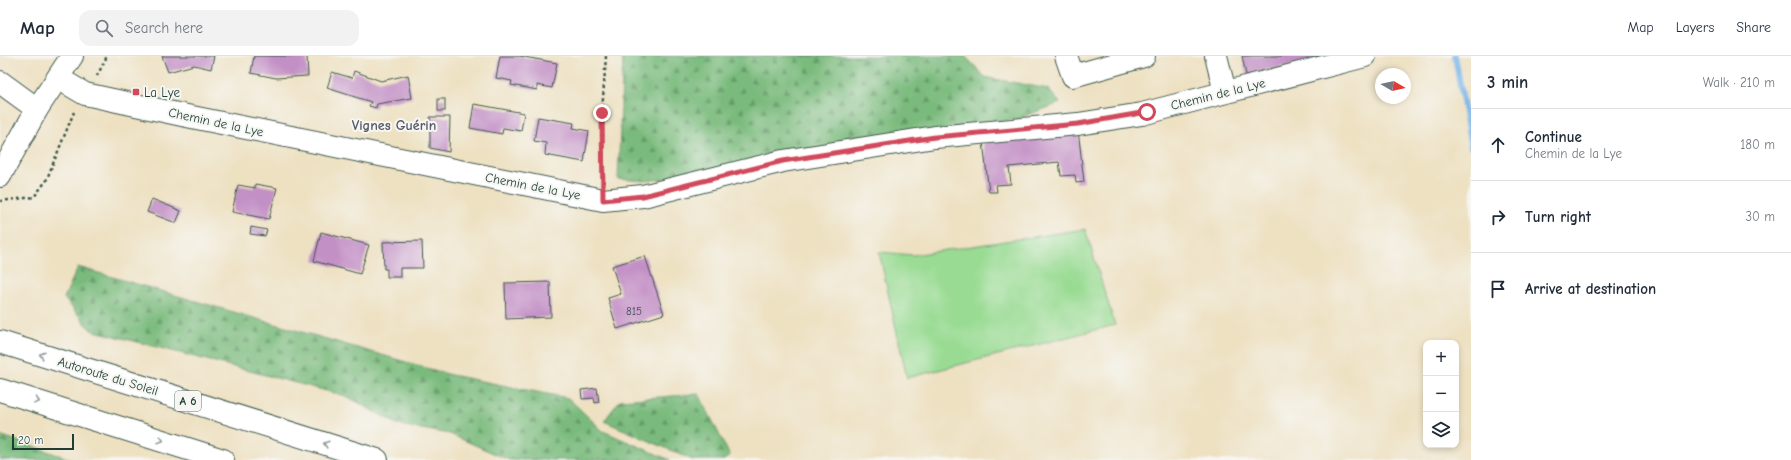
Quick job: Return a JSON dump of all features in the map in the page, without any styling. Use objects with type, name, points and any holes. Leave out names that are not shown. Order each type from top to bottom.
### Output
[{"type":"main road","points":[[0,176],[37,109],[72,56]]},
{"type":"main road","points":[[1066,56],[1073,76],[1144,56]]},
{"type":"main road","points":[[1216,56],[1225,92]]},
{"type":"main road","name":"Chemin de la Lye","points":[[58,78],[86,94],[167,112],[603,200],[643,196],[783,161],[935,137],[1078,124],[1142,114],[1365,56]]},
{"type":"main road","points":[[0,82],[37,109]]},
{"type":"main road","name":"Autoroute du Soleil","points":[[0,342],[377,460]]},
{"type":"main road","points":[[0,390],[223,460]]},
{"type":"path","points":[[94,81],[107,56]]},
{"type":"path","points":[[603,200],[602,113],[606,56]]},
{"type":"path","points":[[0,200],[34,197],[46,181],[75,111]]},
{"type":"green space","points":[[623,56],[965,56],[985,77],[1048,89],[1060,103],[1017,119],[688,176],[646,181],[618,179]]},
{"type":"green space","points":[[1085,229],[1115,325],[907,378],[879,252],[913,255]]},
{"type":"green space","points":[[78,267],[451,375],[568,398],[603,431],[670,460],[509,460],[450,434],[399,425],[346,396],[91,330],[64,298]]},
{"type":"green space","points":[[699,394],[730,456],[724,460],[693,460],[604,421],[620,400]]},
{"type":"green space","points":[[0,435],[73,460],[0,460]]},
{"type":"building","points":[[162,56],[214,56],[211,69],[194,65],[168,72]]},
{"type":"building","points":[[254,56],[307,56],[308,76],[276,78],[251,73]]},
{"type":"building","points":[[500,56],[519,56],[557,63],[552,88],[537,85],[537,90],[511,85],[512,81],[496,78]]},
{"type":"building","points":[[1242,56],[1324,56],[1324,57],[1246,75]]},
{"type":"building","points":[[354,71],[381,81],[408,75],[412,98],[377,104],[376,108],[369,106],[371,102],[327,88],[332,72],[352,78]]},
{"type":"building","points":[[438,99],[445,99],[445,111],[438,111]]},
{"type":"building","points":[[474,104],[524,113],[521,131],[503,128],[502,134],[470,128]]},
{"type":"building","points":[[430,117],[450,117],[449,152],[430,148]]},
{"type":"building","points":[[538,117],[574,123],[573,128],[589,131],[584,162],[545,155],[546,143],[534,141]]},
{"type":"building","points":[[1078,129],[1084,182],[1076,183],[1075,175],[1061,176],[1059,162],[1009,167],[1011,184],[996,185],[997,192],[989,192],[983,142]]},
{"type":"building","points":[[255,184],[277,188],[269,219],[232,212],[238,185],[255,188]]},
{"type":"building","points":[[152,199],[181,211],[176,223],[147,212]]},
{"type":"building","points":[[251,227],[267,230],[265,236],[250,234]]},
{"type":"building","points":[[321,232],[369,245],[360,274],[314,261]]},
{"type":"building","points":[[422,241],[423,268],[400,268],[400,277],[387,277],[387,269],[384,269],[383,242]]},
{"type":"building","points":[[645,256],[664,314],[617,329],[608,298],[621,294],[612,266]]},
{"type":"building","points":[[550,282],[551,317],[506,319],[505,283]]},
{"type":"building","points":[[597,388],[599,402],[595,403],[594,398],[582,399],[581,390]]},
{"type":"waterway","points":[[1455,56],[1471,147]]},
{"type":"place","name":"La Lye","points":[[136,92]]},
{"type":"district","name":"Vignes Guérin","points":[[394,125]]},
{"type":"route","points":[[602,113],[603,200],[643,196],[783,161],[935,137],[1078,124],[1147,112]]}]
